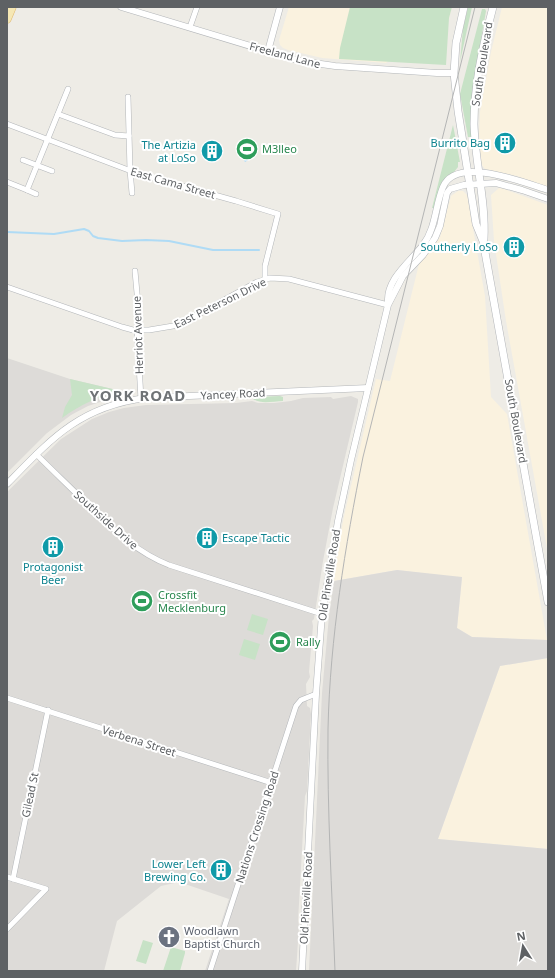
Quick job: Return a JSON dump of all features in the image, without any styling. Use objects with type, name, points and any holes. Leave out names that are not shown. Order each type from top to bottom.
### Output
[{"type":"main road","points":[[7,19],[12,7]]},
{"type":"main road","name":"South Boulevard","points":[[464,7],[456,43],[454,73],[458,111],[476,224],[483,241],[548,602]]},
{"type":"main road","name":"South Boulevard","points":[[483,241],[485,223],[474,125],[474,109],[478,76],[493,7]]},
{"type":"street","name":"Freeland Lane","points":[[122,7],[300,61],[321,65],[454,73]]},
{"type":"street","points":[[190,28],[197,7]]},
{"type":"street","points":[[268,51],[280,7]]},
{"type":"street","points":[[27,190],[68,89]]},
{"type":"street","points":[[128,97],[132,193]]},
{"type":"street","points":[[58,114],[114,135],[129,136]]},
{"type":"street","name":"East Cama Street","points":[[7,124],[130,170],[278,214],[265,266],[265,280]]},
{"type":"street","points":[[23,160],[52,171]]},
{"type":"street","name":"Old Pineville Road","points":[[388,305],[387,295],[393,282],[402,268],[418,252],[430,234],[443,185],[449,178],[468,172],[479,172],[501,176],[548,190]]},
{"type":"street","points":[[7,182],[36,194]]},
{"type":"street","points":[[470,184],[496,183],[548,199]]},
{"type":"street","name":"Old Pineville Road","points":[[302,971],[316,694],[322,614],[338,521],[388,305],[403,276],[423,255],[435,238],[440,226],[447,193],[450,189],[457,186],[470,184]]},
{"type":"street","name":"Herriot Avenue","points":[[135,271],[139,315],[137,330],[141,399]]},
{"type":"street","name":"East Peterson Drive","points":[[7,287],[122,327],[137,330],[162,329],[184,322],[251,286],[265,280],[280,278],[289,279],[388,305]]},
{"type":"street","name":"Yancey Road","points":[[7,484],[58,434],[81,419],[113,405],[141,399],[368,388]]},
{"type":"street","name":"Southside Drive","points":[[36,454],[118,534],[138,550],[152,558],[169,565],[322,614]]},
{"type":"street","name":"Nations Crossing Road","points":[[210,971],[298,702],[316,694]]},
{"type":"street","name":"Verbena Street","points":[[7,698],[272,783]]},
{"type":"street","name":"Gilead St","points":[[10,878],[48,710]]},
{"type":"street","points":[[7,929],[46,888],[10,878]]},
{"type":"shaded area","points":[[289,7],[452,7],[449,18],[386,63],[322,58],[283,48],[280,45],[279,40]]},
{"type":"shaded area","points":[[502,7],[548,7],[548,187],[517,176],[485,169],[481,164],[479,134],[480,112],[491,52]]},
{"type":"shaded area","points":[[499,188],[548,205],[548,554],[506,321],[494,241],[491,195]]},
{"type":"shaded area","points":[[458,191],[463,191],[467,195],[485,296],[491,397],[507,414],[547,640],[472,637],[457,628],[462,578],[397,570],[334,581],[337,553],[344,516],[376,379],[390,381],[419,264],[440,237],[451,196]]},
{"type":"shaded area","points":[[7,358],[70,379],[121,391],[122,395],[88,406],[71,415],[47,433],[7,473]]},
{"type":"shaded area","points":[[351,396],[358,399],[358,402],[333,508],[314,619],[312,621],[310,677],[306,684],[307,706],[310,708],[311,714],[307,791],[305,796],[296,971],[205,971],[229,899],[179,882],[161,886],[117,921],[104,971],[7,971],[7,492],[61,439],[92,419],[109,412],[146,405],[236,403],[252,401],[258,403],[274,403],[303,398],[331,397],[333,399]]},
{"type":"shaded area","points":[[397,570],[462,577],[457,628],[472,637],[547,640],[548,658],[500,666],[438,839],[548,849],[548,971],[309,971],[322,693],[329,616],[334,581]]},
{"type":"shaded area","points":[[548,658],[548,849],[438,839],[500,666]]},
{"type":"green space","points":[[350,7],[452,7],[449,18],[446,65],[339,59],[340,48]]},
{"type":"green space","points":[[468,7],[472,7],[460,62],[463,28]]},
{"type":"green space","points":[[482,9],[485,9],[486,11],[473,86],[471,106],[471,137],[468,137],[460,94]]},
{"type":"green space","points":[[453,125],[460,162],[458,162],[458,167],[454,172],[455,174],[450,176],[435,208],[432,208]]},
{"type":"green space","points":[[70,379],[121,391],[90,402],[62,418],[65,407],[72,395]]},
{"type":"green space","points":[[255,397],[283,397],[283,401],[260,402],[253,399]]},
{"type":"green space","points":[[252,614],[268,619],[263,635],[247,630]]},
{"type":"green space","points":[[244,639],[260,644],[255,660],[239,655]]},
{"type":"green space","points":[[143,940],[153,943],[146,964],[136,961]]},
{"type":"green space","points":[[171,947],[185,951],[180,971],[163,971]]},
{"type":"water","points":[[243,147],[250,159],[245,162],[238,150]]},
{"type":"waterway","points":[[7,232],[54,234],[84,229],[98,238],[122,241],[169,241],[213,250],[259,250]]},
{"type":"tram line","points":[[335,971],[328,759],[329,695],[335,627],[350,525],[363,457],[475,7]]},
{"type":"place","name":"Burrito Bag","points":[[505,143]]},
{"type":"place","name":"M3lleo","points":[[247,149]]},
{"type":"place","name":"The Artizia at LoSo","points":[[212,151]]},
{"type":"place","name":"Southerly LoSo","points":[[514,247]]},
{"type":"place","name":"Escape Tactic","points":[[207,538]]},
{"type":"place","name":"Protagonist Beer","points":[[53,547]]},
{"type":"place","name":"Crossfit Mecklenburg","points":[[142,601]]},
{"type":"place","name":"Rally","points":[[280,642]]},
{"type":"place","name":"Lower Left Brewing Co.","points":[[221,870]]},
{"type":"place","name":"Woodlawn Baptist Church","points":[[169,937]]},
{"type":"district","name":"YORK ROAD","points":[[138,396]]}]
